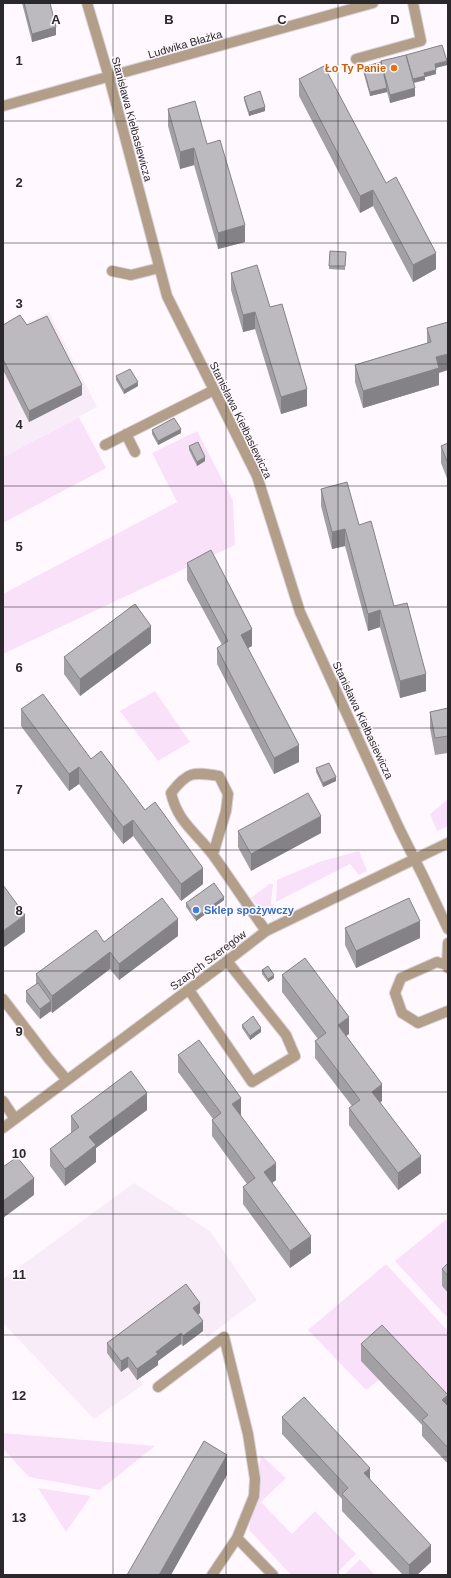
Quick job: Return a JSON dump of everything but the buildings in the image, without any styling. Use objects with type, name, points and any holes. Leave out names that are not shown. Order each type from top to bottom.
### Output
[{"type":"street","name":"Stanisława Kiełbasiewicza","points":[[87,3],[166,296],[257,476],[300,612],[398,828],[415,859],[448,929]]},
{"type":"street","name":"Ludwika Błażka","points":[[3,106],[373,3]]},
{"type":"street","points":[[356,59],[421,41],[413,3]]},
{"type":"street","points":[[112,270],[131,275],[159,268]]},
{"type":"street","points":[[105,445],[214,390]]},
{"type":"street","points":[[126,434],[135,452]]},
{"type":"street","points":[[213,854],[226,811],[228,794],[219,776],[198,773],[182,778],[171,793],[174,806],[184,822],[213,854],[266,931]]},
{"type":"street","name":"Szarych Szeregów","points":[[3,1128],[266,931],[448,843]]},
{"type":"street","points":[[448,944],[447,967],[436,962],[401,978],[395,993],[402,1013],[418,1023],[448,1011]]},
{"type":"street","points":[[189,990],[252,1082],[295,1056],[286,1035],[227,961]]},
{"type":"street","points":[[3,999],[67,1080]]},
{"type":"street","points":[[3,1100],[15,1119]]},
{"type":"street","points":[[158,1387],[224,1337],[248,1434],[255,1479],[254,1496],[237,1538],[212,1575]]},
{"type":"street","points":[[237,1538],[273,1575]]},
{"type":"shaded area","points":[[49,312],[97,407],[3,457],[3,335]]},
{"type":"shaded area","points":[[79,417],[106,468],[3,523],[3,457]]},
{"type":"shaded area","points":[[197,431],[233,500],[235,545],[3,654],[3,594],[177,502],[152,453]]},
{"type":"shaded area","points":[[155,691],[190,742],[158,761],[120,711]]},
{"type":"shaded area","points":[[448,799],[448,826],[437,831],[430,814]]},
{"type":"shaded area","points":[[359,851],[367,871],[359,875],[350,864],[276,902],[277,880],[319,862]]},
{"type":"shaded area","points":[[269,884],[273,884],[271,903],[278,913],[273,917],[264,913],[251,898]]},
{"type":"shaded area","points":[[134,1183],[210,1231],[257,1300],[207,1337],[203,1331],[183,1346],[181,1344],[156,1362],[158,1365],[139,1378],[143,1385],[94,1419],[3,1323],[3,1279]]},
{"type":"shaded area","points":[[448,1218],[448,1280],[442,1286],[448,1293],[448,1315],[446,1316],[395,1261]]},
{"type":"shaded area","points":[[386,1264],[448,1331],[448,1423],[379,1380],[366,1390],[308,1330]]},
{"type":"shaded area","points":[[3,1433],[155,1446],[100,1490],[29,1477],[3,1449]]},
{"type":"shaded area","points":[[261,1455],[286,1478],[261,1502],[292,1534],[315,1511],[356,1554],[335,1575],[291,1575],[249,1530]]},
{"type":"shaded area","points":[[38,1488],[91,1496],[66,1532]]},
{"type":"shaded area","points":[[360,1559],[375,1575],[344,1575]]},
{"type":"place","name":"Ło Ty Panie","points":[[394,68]]},
{"type":"place","name":"Sklep spożywczy","points":[[196,910]]}]
